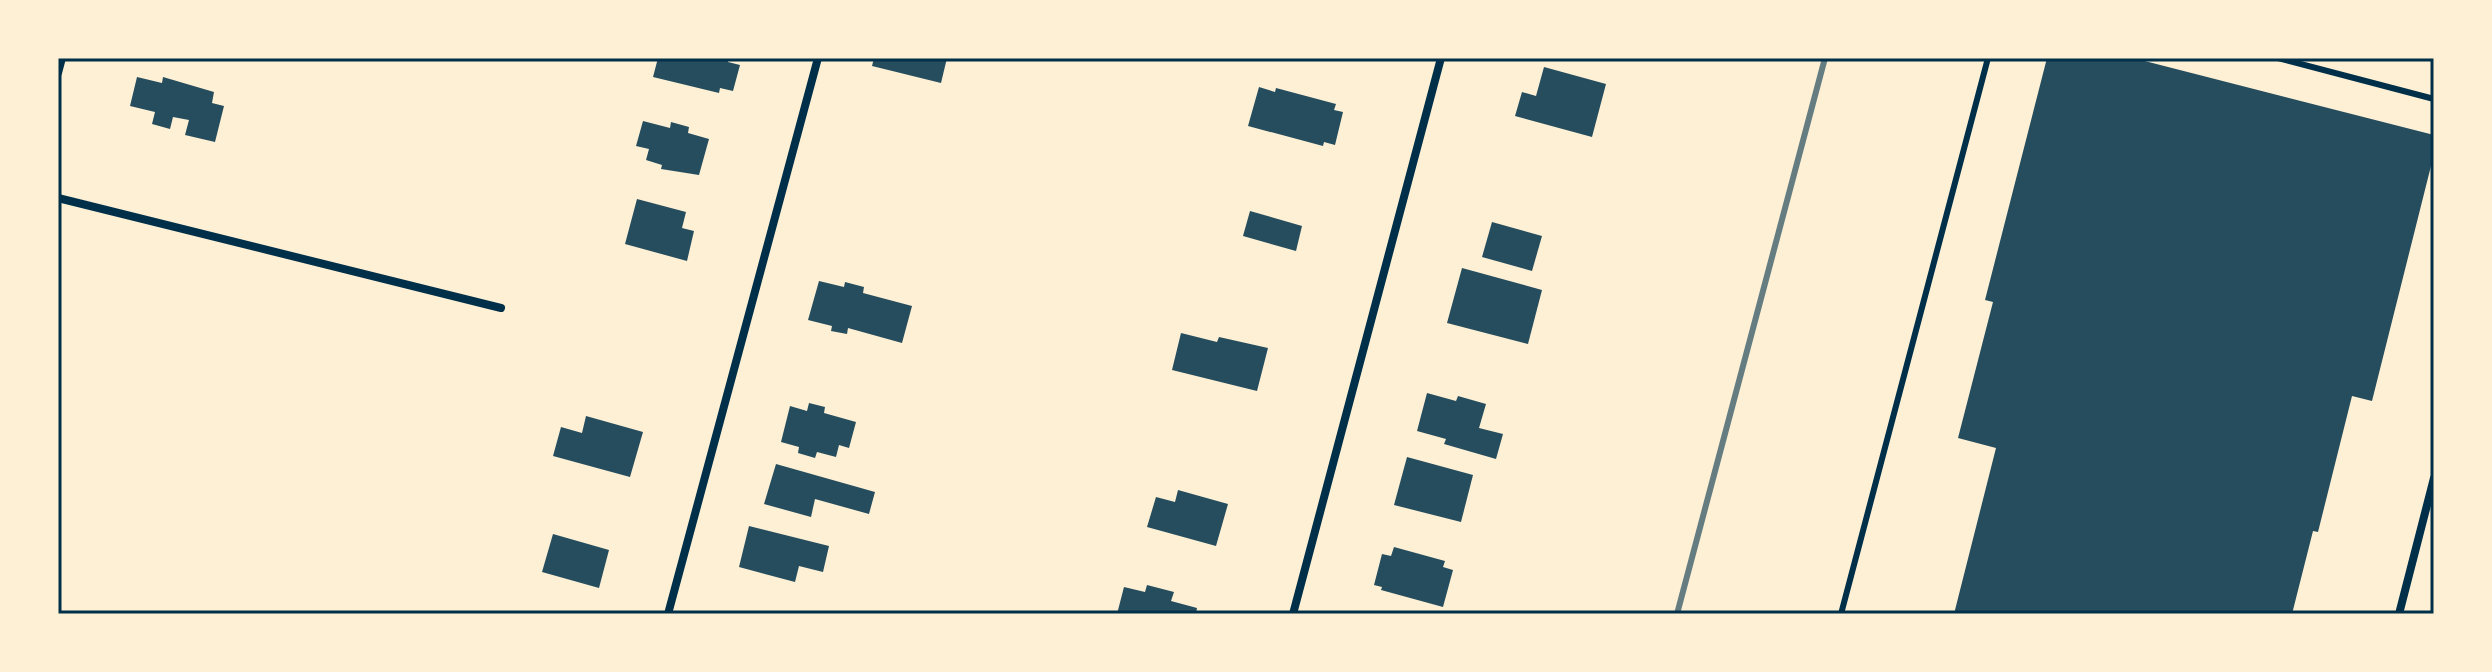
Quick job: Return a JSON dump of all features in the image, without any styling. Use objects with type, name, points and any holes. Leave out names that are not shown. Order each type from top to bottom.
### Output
[{"type":"street","points":[[58,73],[62,58]]},
{"type":"street","points":[[668,614],[818,58]]},
{"type":"street","points":[[1293,614],[1441,58]]},
{"type":"street","points":[[58,198],[501,308]]},
{"type":"street","points":[[2399,614],[2434,478]]},
{"type":"lane","points":[[1841,614],[1988,58]]},
{"type":"lane","points":[[2278,58],[2434,99]]},
{"type":"building","points":[[658,58],[728,58],[728,62],[740,65],[733,91],[720,88],[719,93],[653,77]]},
{"type":"building","points":[[874,58],[947,58],[941,83],[872,66]]},
{"type":"building","points":[[2047,58],[2133,58],[2434,135],[2434,154],[2372,401],[2352,396],[2318,532],[2313,531],[2292,614],[1954,614],[1996,448],[1958,438],[1993,302],[1985,300]]},
{"type":"building","points":[[1544,67],[1606,84],[1592,137],[1515,116],[1522,92],[1536,96]]},
{"type":"building","points":[[137,77],[162,83],[163,77],[214,92],[212,103],[224,106],[215,142],[185,135],[189,120],[173,117],[170,129],[152,124],[155,112],[130,106]]},
{"type":"building","points":[[1259,87],[1275,92],[1276,88],[1336,104],[1334,110],[1343,112],[1335,145],[1324,142],[1323,146],[1248,126]]},
{"type":"building","points":[[643,121],[670,128],[671,122],[689,127],[688,133],[709,139],[699,175],[661,169],[662,165],[646,160],[649,149],[636,146]]},
{"type":"building","points":[[637,199],[686,212],[682,228],[694,231],[687,261],[625,244]]},
{"type":"building","points":[[1250,211],[1302,226],[1296,251],[1243,236]]},
{"type":"building","points":[[1492,222],[1542,236],[1532,271],[1482,257]]},
{"type":"building","points":[[1462,268],[1542,290],[1528,344],[1447,323]]},
{"type":"building","points":[[819,281],[844,287],[845,282],[864,287],[863,293],[912,306],[902,343],[848,328],[847,334],[831,331],[832,326],[808,320]]},
{"type":"building","points":[[1181,333],[1217,342],[1219,337],[1268,348],[1257,391],[1172,370]]},
{"type":"building","points":[[1427,393],[1456,401],[1458,396],[1486,404],[1479,428],[1503,434],[1496,459],[1444,444],[1446,439],[1417,431]]},
{"type":"building","points":[[809,403],[825,407],[824,413],[856,422],[849,448],[839,445],[836,457],[817,452],[815,458],[798,453],[799,447],[781,442],[790,406],[807,411]]},
{"type":"building","points":[[586,416],[643,432],[630,477],[553,456],[561,427],[582,433]]},
{"type":"building","points":[[1407,457],[1473,475],[1461,522],[1394,505]]},
{"type":"building","points":[[776,464],[875,492],[869,514],[815,499],[811,517],[764,504]]},
{"type":"building","points":[[1178,490],[1228,504],[1216,546],[1147,527],[1156,497],[1175,502]]},
{"type":"building","points":[[749,526],[829,546],[823,572],[799,566],[795,582],[739,567]]},
{"type":"building","points":[[553,534],[609,550],[599,588],[542,572]]},
{"type":"building","points":[[1394,547],[1445,561],[1443,567],[1453,570],[1443,607],[1381,590],[1382,587],[1374,585],[1382,554],[1391,556]]},
{"type":"building","points":[[1147,585],[1174,592],[1171,601],[1197,608],[1196,614],[1117,614],[1124,587],[1145,592]]},
{"type":"railway","points":[[1677,614],[1825,58]]}]
